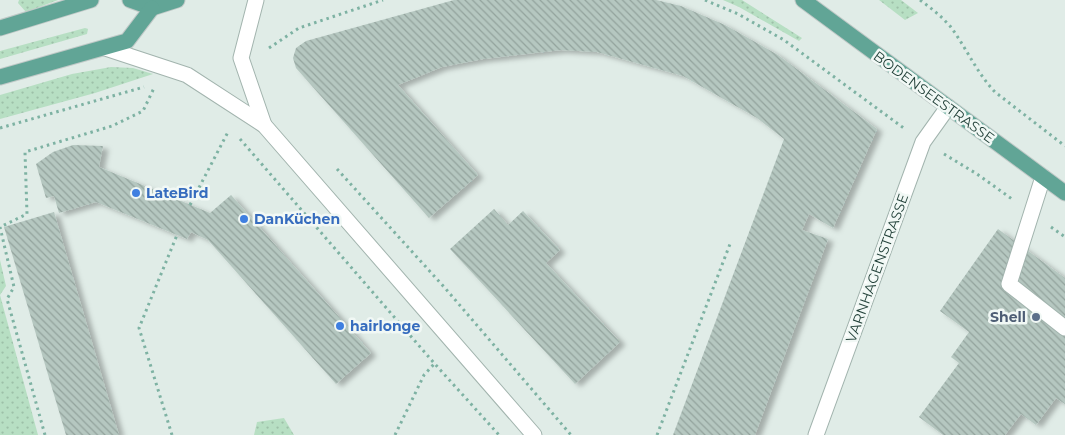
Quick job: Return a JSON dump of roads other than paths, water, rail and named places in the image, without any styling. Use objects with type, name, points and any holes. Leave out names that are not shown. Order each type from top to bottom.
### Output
[{"type":"main road","points":[[0,28],[91,0]]},
{"type":"main road","points":[[130,0],[152,8]]},
{"type":"main road","points":[[0,77],[127,41],[152,8],[177,0]]},
{"type":"main road","name":"BODENSEESTRASSE","points":[[803,0],[1065,193]]},
{"type":"street","points":[[256,0],[241,58],[264,125]]},
{"type":"street","points":[[105,48],[187,75],[264,125],[534,435]]},
{"type":"street","name":"VARNHAGENSTRASSE","points":[[816,435],[923,142],[948,107]]},
{"type":"street","points":[[1043,177],[1009,284],[1065,328]]},
{"type":"place","name":"LateBird","points":[[136,193]]},
{"type":"place","name":"DanKüchen","points":[[244,219]]},
{"type":"place","name":"Shell","points":[[1036,317]]},
{"type":"place","name":"hairlonge","points":[[340,326]]}]
